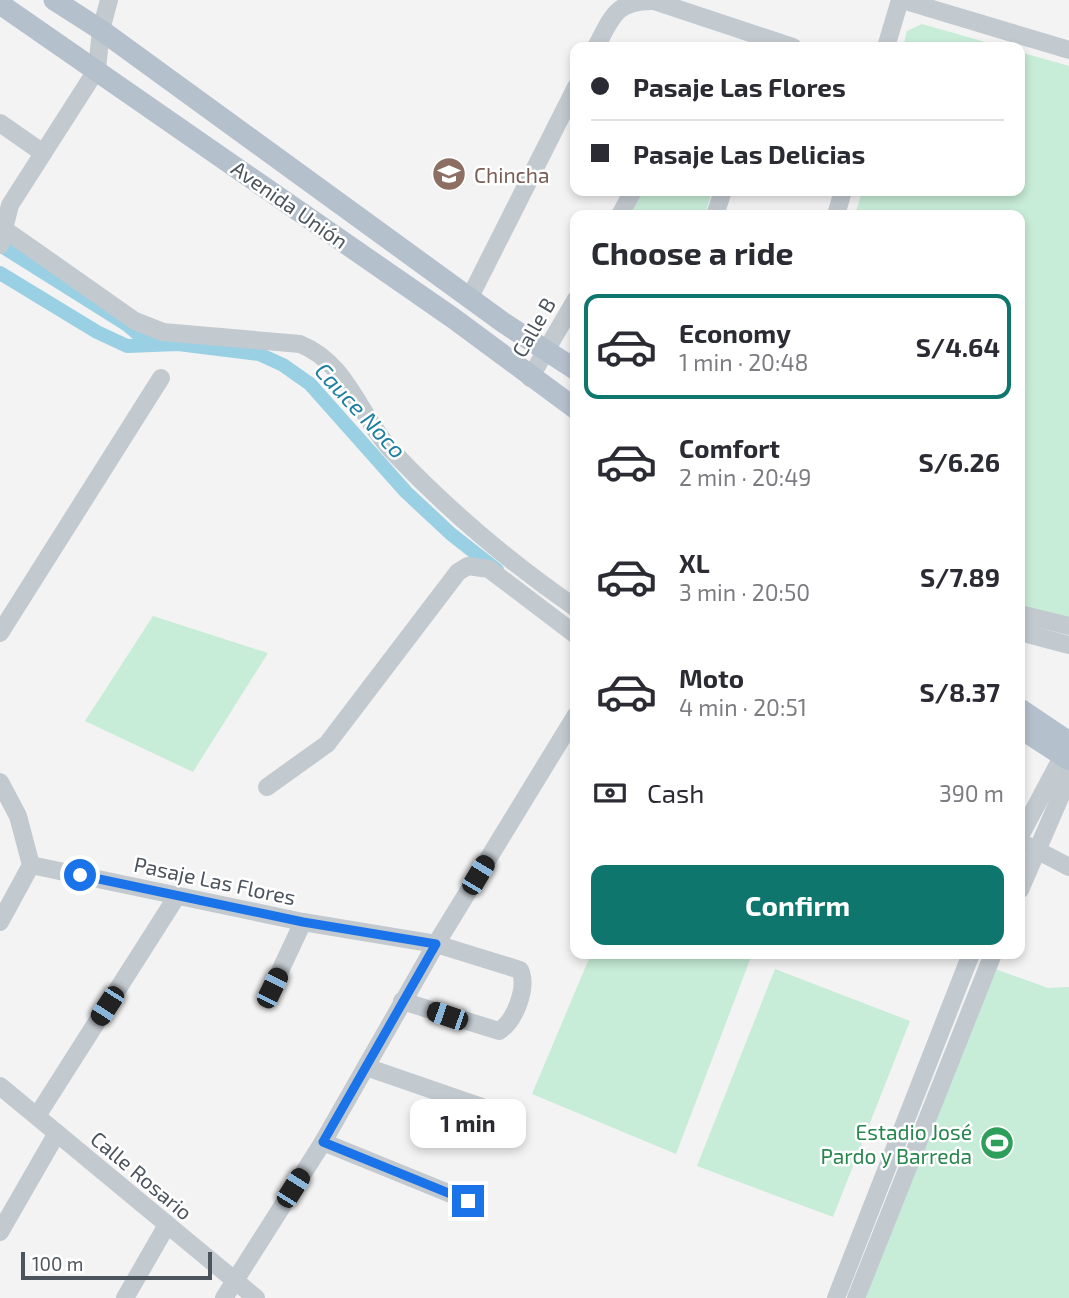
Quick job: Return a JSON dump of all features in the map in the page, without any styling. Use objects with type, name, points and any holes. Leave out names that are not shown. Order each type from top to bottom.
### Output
[{"type":"main road","name":"Avenida Unión","points":[[54,0],[101,30],[470,297],[570,366]]},
{"type":"main road","name":"Avenida Unión","points":[[0,4],[442,310],[530,378],[570,405]]},
{"type":"main road","points":[[1025,713],[1067,750]]},
{"type":"main road","points":[[1025,730],[1067,750]]},
{"type":"street","points":[[109,0],[101,30],[97,69],[10,205],[2,239],[135,321],[163,332],[300,344],[314,350],[343,379],[390,449],[461,522],[530,577],[570,604]]},
{"type":"street","points":[[887,42],[901,0],[926,4],[1069,50]]},
{"type":"street","points":[[599,42],[612,16],[624,5],[637,1],[654,1],[778,42]]},
{"type":"street","points":[[892,26],[926,4]]},
{"type":"street","points":[[470,297],[570,100]]},
{"type":"street","points":[[0,123],[43,153]]},
{"type":"street","name":"Calle B","points":[[530,378],[570,309]]},
{"type":"street","points":[[0,633],[162,378]]},
{"type":"street","points":[[267,787],[327,744],[458,572],[468,566],[489,569],[570,630]]},
{"type":"street","points":[[1025,615],[1069,626]]},
{"type":"street","points":[[1025,633],[1069,645]]},
{"type":"street","points":[[224,1298],[323,1142],[402,1001],[570,725]]},
{"type":"street","points":[[1025,829],[1067,750]]},
{"type":"street","points":[[1025,878],[1069,777]]},
{"type":"street","points":[[0,782],[18,816],[31,865],[0,922]]},
{"type":"street","points":[[1025,842],[1069,867]]},
{"type":"street","name":"Pasaje Las Flores","points":[[31,865],[303,922],[436,944],[520,970],[522,989],[510,1019],[505,1027],[492,1031],[402,1001]]},
{"type":"street","points":[[37,1116],[177,896]]},
{"type":"street","points":[[272,988],[303,922]]},
{"type":"street","points":[[836,1298],[969,959]]},
{"type":"street","points":[[856,1298],[956,1038],[991,959]]},
{"type":"street","points":[[940,1031],[956,1038]]},
{"type":"street","points":[[366,1067],[482,1107]]},
{"type":"street","name":"Calle Rosario","points":[[0,1086],[256,1298]]},
{"type":"street","points":[[0,1231],[57,1133]]},
{"type":"street","points":[[323,1142],[468,1201]]},
{"type":"street","points":[[866,1220],[883,1227]]},
{"type":"street","points":[[125,1298],[167,1224]]},
{"type":"green space","points":[[922,24],[985,42],[904,42],[907,31]]},
{"type":"green space","points":[[1025,53],[1069,66],[1069,620],[1025,607],[1025,210],[856,210],[861,196],[1025,196]]},
{"type":"green space","points":[[640,196],[711,196],[706,210],[633,210]]},
{"type":"green space","points":[[153,616],[268,653],[193,772],[85,721]]},
{"type":"green space","points":[[589,959],[750,959],[676,1154],[532,1094]]},
{"type":"green space","points":[[775,969],[910,1021],[833,1217],[697,1166]]},
{"type":"green space","name":"Estadio José Pardo y Barreda","points":[[995,969],[1048,988],[1069,987],[1069,1298],[864,1298]]},
{"type":"waterway","points":[[0,245],[126,324],[151,345]]},
{"type":"waterway","name":"Cauce Noco","points":[[0,273],[97,332],[127,346],[178,344],[259,354],[283,365],[310,384],[406,492],[451,534],[497,570]]},
{"type":"place","name":"Chincha","points":[[449,174]]},
{"type":"place","name":"Estadio José Pardo y Barreda","points":[[997,1143]]},
{"type":"route","points":[[80,875],[303,922],[436,944],[323,1142],[468,1201]]}]
